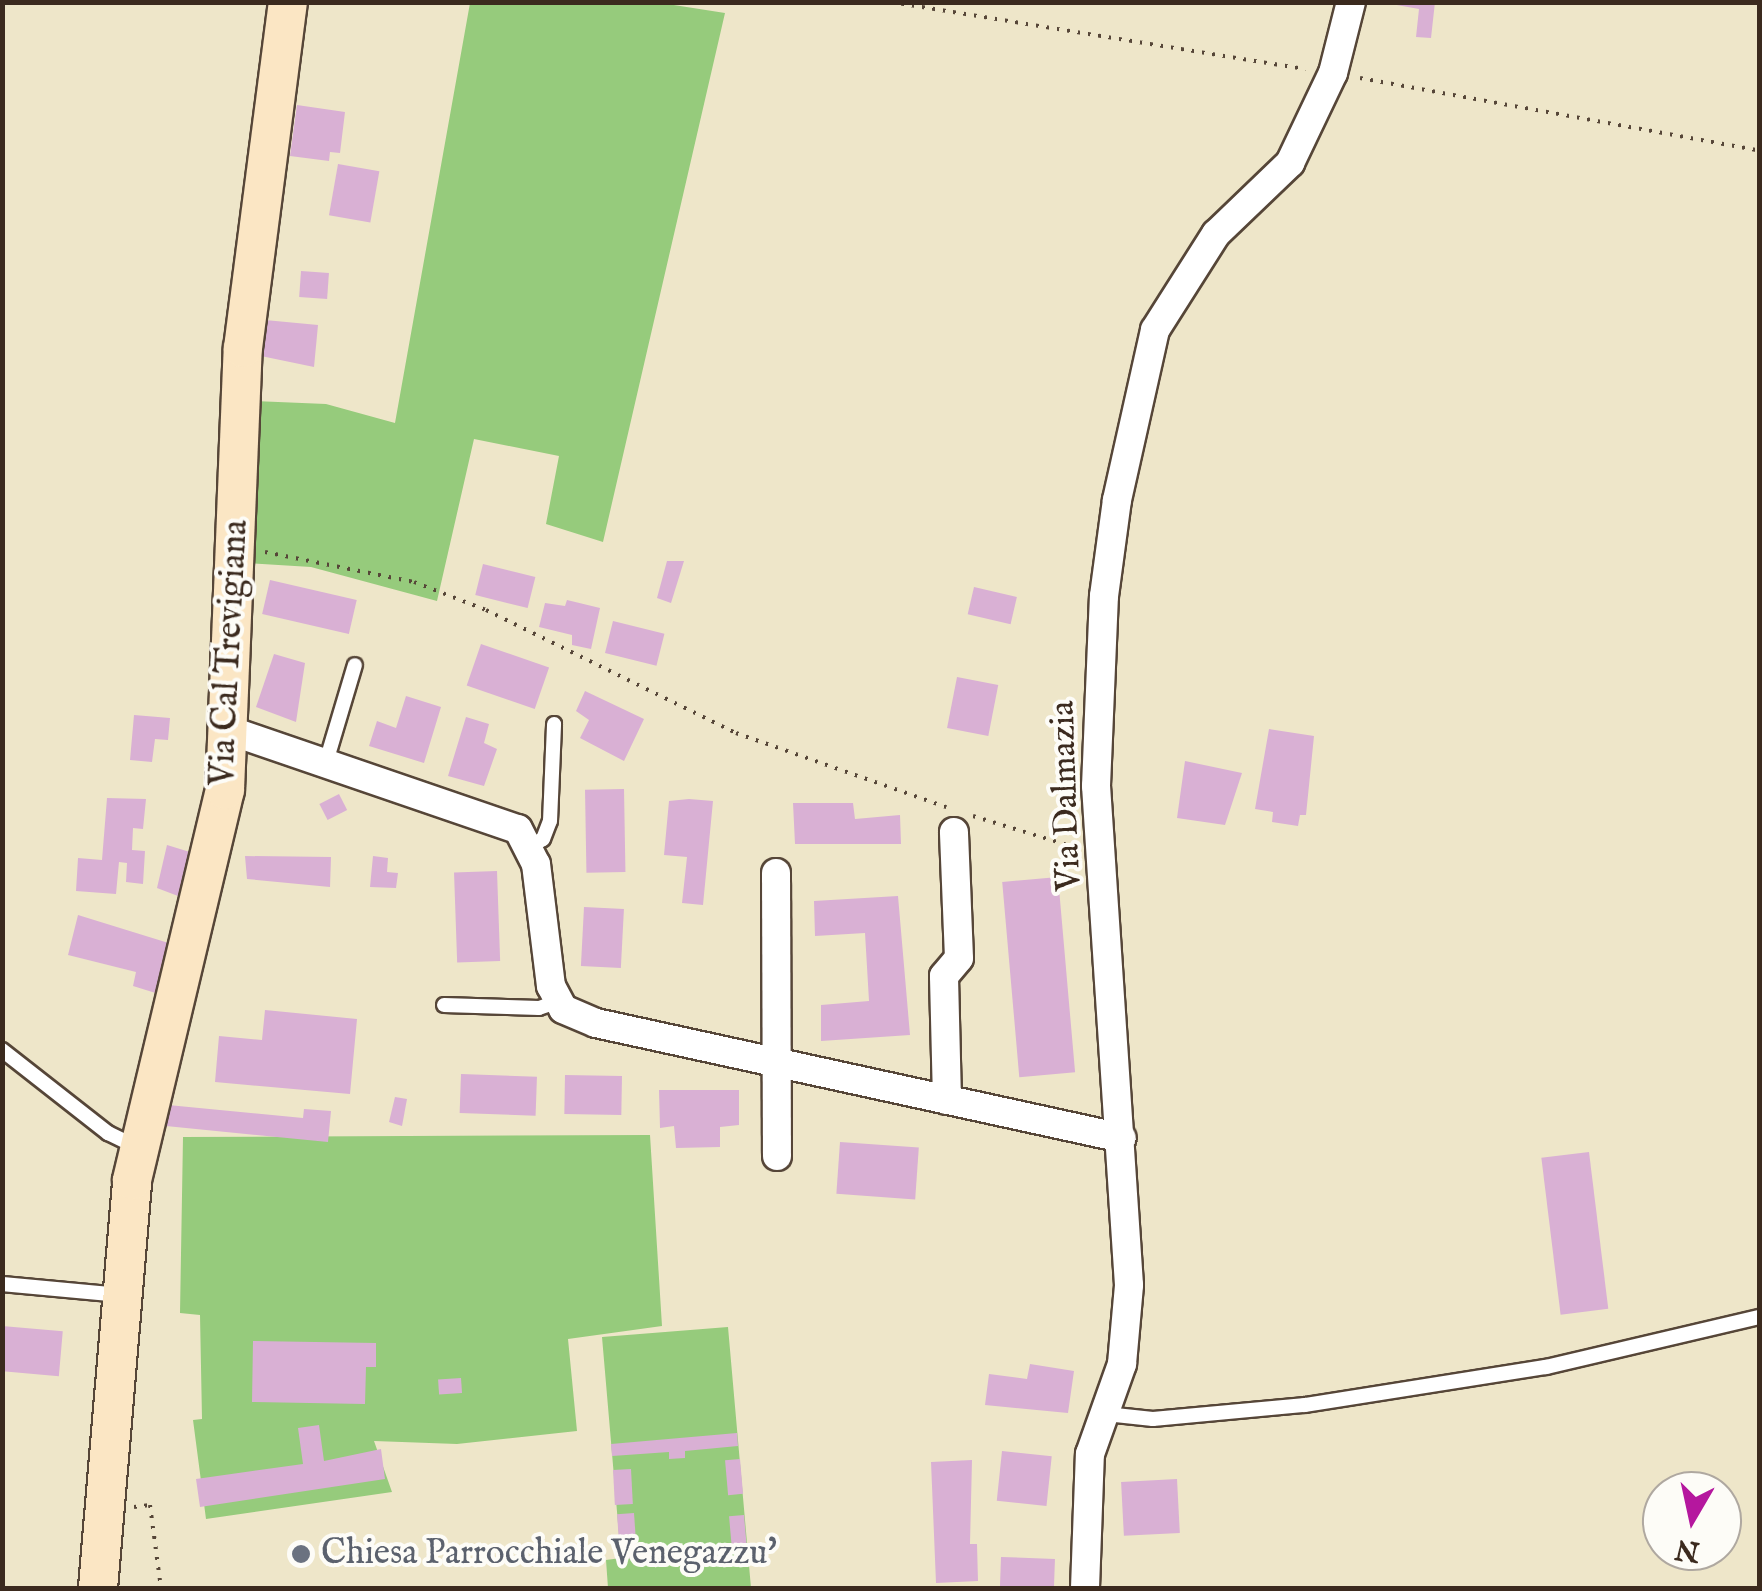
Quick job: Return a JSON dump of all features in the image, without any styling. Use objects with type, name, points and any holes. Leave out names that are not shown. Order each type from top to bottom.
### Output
[{"type":"street","name":"Via Cal Trevigiana","points":[[98,1588],[137,1147],[213,856],[231,731],[243,348],[288,2]]},
{"type":"street","name":"Via Dalmazia","points":[[1085,1588],[1088,1472],[1128,1320],[1122,1138],[1104,852],[1096,786],[1104,596],[1143,371],[1171,297],[1216,234],[1290,163],[1312,125],[1351,2]]},
{"type":"street","points":[[231,731],[518,829],[530,847],[551,986],[559,1002],[596,1023],[1122,1138]]},
{"type":"street","points":[[947,1100],[944,976],[959,958],[954,832]]},
{"type":"street","points":[[776,872],[774,1062],[778,1156]]},
{"type":"lane","points":[[326,762],[355,665]]},
{"type":"lane","points":[[530,847],[544,839],[550,821],[554,724]]},
{"type":"lane","points":[[444,1006],[539,1008],[559,1002]]},
{"type":"lane","points":[[2,1050],[108,1134],[137,1147]]},
{"type":"lane","points":[[2,1284],[122,1295]]},
{"type":"lane","points":[[1106,1414],[1153,1419],[1305,1405],[1546,1367],[1760,1317]]},
{"type":"path","points":[[235,549],[355,565],[414,582],[486,610],[736,733],[1034,838],[1104,852]]},
{"type":"path","points":[[120,1509],[150,1506],[160,1588]]},
{"type":"green space","points":[[470,3],[661,3],[725,13],[603,542],[546,524],[559,456],[474,439],[437,601],[311,567],[248,563],[254,401],[326,404],[395,423]]},
{"type":"green space","points":[[650,1135],[662,1326],[568,1339],[577,1431],[457,1444],[374,1441],[392,1492],[206,1519],[193,1420],[202,1419],[200,1315],[180,1313],[183,1137]]},
{"type":"green space","points":[[728,1327],[751,1588],[608,1588],[606,1560],[621,1558],[602,1337]]},
{"type":"building","points":[[1380,2],[1435,2],[1431,38],[1416,37],[1419,9]]},
{"type":"building","points":[[297,105],[345,112],[340,153],[330,152],[329,161],[290,156]]},
{"type":"building","points":[[338,164],[379,171],[370,223],[329,215]]},
{"type":"building","points":[[301,271],[329,273],[327,299],[299,297]]},
{"type":"building","points":[[265,320],[318,325],[314,367],[261,356]]},
{"type":"building","points":[[667,561],[684,561],[671,603],[657,598]]},
{"type":"building","points":[[483,564],[535,577],[528,608],[475,595]]},
{"type":"building","points":[[270,580],[357,600],[349,634],[262,614]]},
{"type":"building","points":[[974,587],[1017,597],[1011,624],[968,614]]},
{"type":"building","points":[[567,600],[600,608],[591,649],[572,645],[572,635],[539,627],[545,603],[565,606]]},
{"type":"building","points":[[613,621],[664,634],[656,666],[605,653]]},
{"type":"building","points":[[481,644],[549,667],[535,709],[467,686]]},
{"type":"building","points":[[274,654],[305,663],[296,722],[256,707]]},
{"type":"building","points":[[957,677],[998,685],[988,736],[947,728]]},
{"type":"building","points":[[585,691],[644,719],[624,761],[580,738],[589,720],[576,711]]},
{"type":"building","points":[[406,696],[441,707],[424,763],[369,746],[377,721],[396,728]]},
{"type":"building","points":[[134,715],[170,718],[168,740],[155,739],[152,762],[130,760]]},
{"type":"building","points":[[466,717],[489,724],[484,743],[497,749],[484,786],[448,776]]},
{"type":"building","points":[[1269,729],[1314,736],[1306,815],[1300,815],[1298,826],[1272,822],[1273,812],[1255,809]]},
{"type":"building","points":[[1185,761],[1242,773],[1225,825],[1177,818]]},
{"type":"building","points":[[624,789],[625,872],[586,873],[585,790]]},
{"type":"building","points":[[339,794],[347,810],[328,820],[319,804]]},
{"type":"building","points":[[107,798],[146,799],[143,829],[133,828],[132,850],[145,851],[143,884],[126,882],[127,863],[119,862],[116,894],[76,891],[78,858],[102,860]]},
{"type":"building","points":[[669,801],[713,801],[703,905],[682,903],[687,857],[664,855]]},
{"type":"building","points":[[793,803],[853,803],[855,819],[900,815],[901,844],[795,844]]},
{"type":"building","points":[[167,845],[193,853],[178,896],[157,888]]},
{"type":"building","points":[[245,856],[331,857],[330,887],[247,879]]},
{"type":"building","points":[[373,856],[388,858],[387,872],[398,873],[396,888],[370,887]]},
{"type":"building","points":[[497,871],[500,961],[457,962],[454,873]]},
{"type":"building","points":[[1058,877],[1075,1072],[1019,1077],[1002,882]]},
{"type":"building","points":[[898,896],[910,1035],[821,1041],[821,1005],[869,1001],[865,933],[815,936],[814,901]]},
{"type":"building","points":[[584,907],[624,909],[621,968],[581,966]]},
{"type":"building","points":[[78,915],[175,945],[162,995],[133,986],[136,972],[68,955]]},
{"type":"building","points":[[265,1010],[357,1019],[350,1094],[215,1082],[219,1036],[262,1040]]},
{"type":"building","points":[[461,1074],[537,1077],[536,1116],[460,1113]]},
{"type":"building","points":[[565,1075],[622,1076],[621,1115],[564,1114]]},
{"type":"building","points":[[659,1090],[739,1090],[739,1125],[720,1127],[720,1147],[676,1148],[674,1126],[660,1128]]},
{"type":"building","points":[[395,1097],[407,1099],[402,1126],[389,1122]]},
{"type":"building","points":[[168,1105],[303,1118],[304,1109],[331,1111],[328,1142],[166,1126]]},
{"type":"building","points":[[840,1142],[919,1148],[915,1199],[836,1194]]},
{"type":"building","points":[[1589,1152],[1608,1309],[1561,1315],[1541,1158]]},
{"type":"building","points":[[2,1326],[63,1331],[59,1376],[2,1371]]},
{"type":"building","points":[[253,1341],[376,1343],[376,1367],[366,1367],[365,1404],[252,1402]]},
{"type":"building","points":[[1030,1364],[1074,1371],[1068,1413],[985,1405],[989,1374],[1027,1379]]},
{"type":"building","points":[[461,1378],[462,1393],[439,1395],[438,1380]]},
{"type":"building","points":[[319,1425],[324,1461],[381,1449],[385,1479],[200,1507],[196,1479],[303,1464],[298,1428]]},
{"type":"building","points":[[737,1433],[738,1446],[685,1451],[685,1458],[669,1459],[669,1452],[612,1456],[611,1444]]},
{"type":"building","points":[[1002,1451],[1052,1456],[1046,1506],[997,1501]]},
{"type":"building","points":[[740,1459],[743,1494],[728,1495],[725,1460]]},
{"type":"building","points":[[972,1460],[970,1544],[977,1544],[978,1581],[936,1583],[931,1462]]},
{"type":"building","points":[[631,1469],[633,1504],[615,1505],[613,1470]]},
{"type":"building","points":[[1177,1479],[1180,1533],[1124,1536],[1121,1482]]},
{"type":"building","points":[[634,1513],[637,1558],[620,1559],[617,1514]]},
{"type":"building","points":[[744,1515],[747,1547],[732,1548],[729,1516]]},
{"type":"building","points":[[1001,1557],[1055,1559],[1054,1588],[1000,1588]]},
{"type":"place","name":"Chiesa Parrocchiale Venegazzu'","points":[[301,1554]]}]
